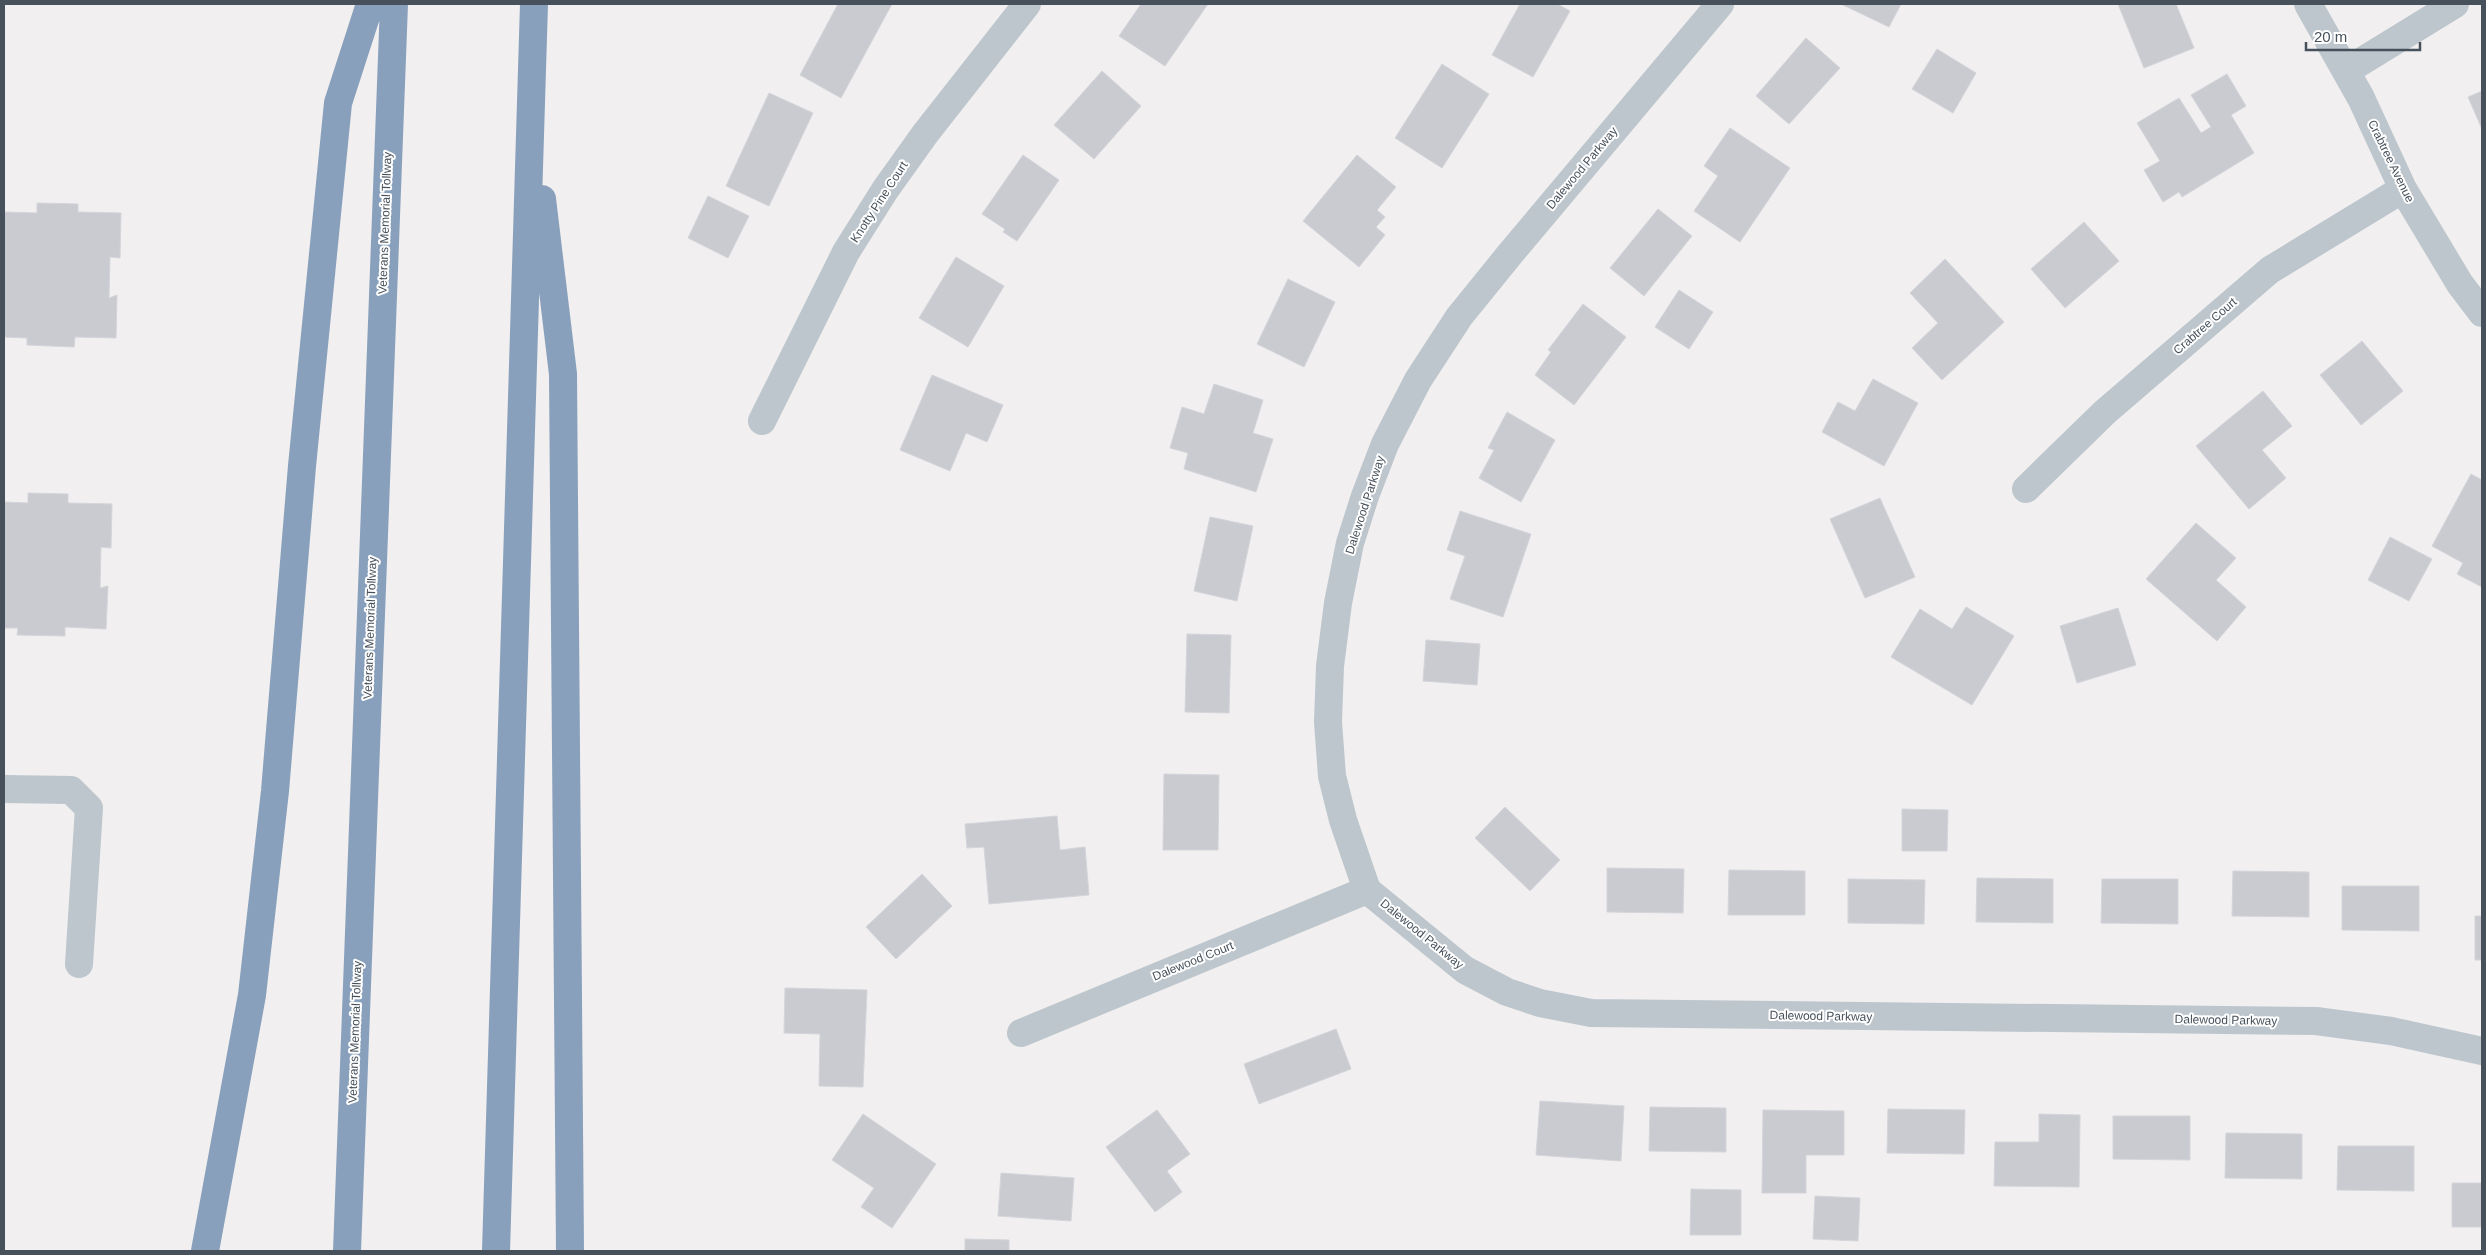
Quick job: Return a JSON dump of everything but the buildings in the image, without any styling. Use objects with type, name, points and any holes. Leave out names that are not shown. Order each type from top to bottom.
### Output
[{"type":"highway","points":[[205,1251],[252,995],[275,791],[302,466],[338,103],[370,4]]},
{"type":"highway","name":"Veterans Memorial Tollway","points":[[347,1251],[394,4]]},
{"type":"highway","points":[[496,1251],[534,4]]},
{"type":"highway","points":[[531,110],[563,374],[570,1251]]},
{"type":"street","name":"Knotty Pine Court","points":[[762,421],[846,252],[885,190],[925,134],[1027,4]]},
{"type":"street","name":"Dalewood Parkway","points":[[1720,4],[1510,254],[1460,317],[1418,380],[1385,444],[1365,496],[1350,543],[1338,603],[1330,666],[1328,722],[1332,776],[1343,820],[1367,890],[1465,970],[1507,992],[1540,1003],[1591,1013],[2316,1021],[2391,1032],[2482,1051]]},
{"type":"street","name":"Crabtree Avenue","points":[[2308,4],[2346,71],[2404,189],[2460,284],[2482,313]]},
{"type":"street","points":[[2346,71],[2455,4]]},
{"type":"street","name":"Crabtree Court","points":[[2026,489],[2105,412],[2270,270],[2404,189]]},
{"type":"street","points":[[4,789],[71,790],[89,808],[79,964]]},
{"type":"street","name":"Dalewood Court","points":[[1020,1033],[1367,890]]}]
